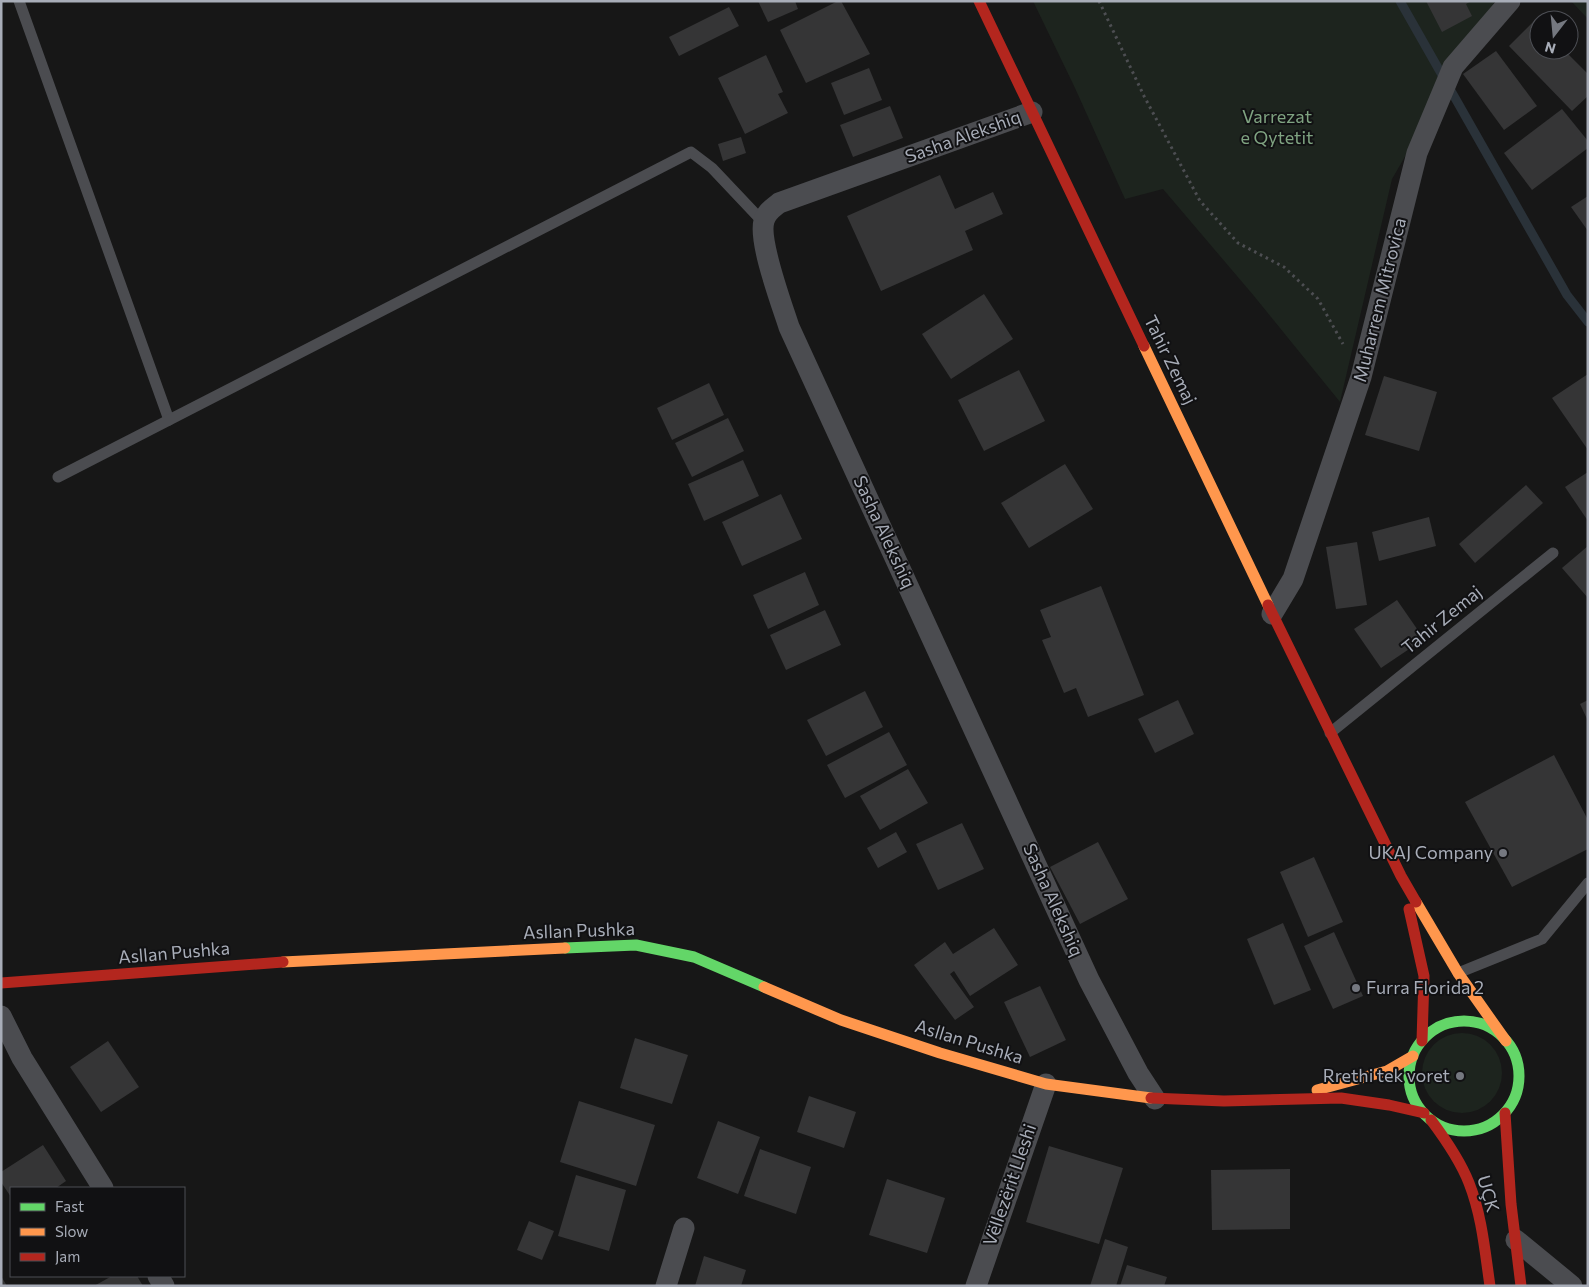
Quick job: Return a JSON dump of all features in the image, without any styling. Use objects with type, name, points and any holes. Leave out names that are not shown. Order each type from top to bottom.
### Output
[{"type":"main road","name":"Tahir Zemaj","points":[[979,1],[1272,614],[1401,876],[1458,973],[1506,1041]]},
{"type":"main road","name":"Tahir Zemaj","points":[[1401,876],[1424,976],[1422,1041]]},
{"type":"main road","name":"Asllan Pushka","points":[[1,983],[255,963],[636,945],[694,957],[841,1020],[940,1053],[1046,1084],[1155,1099],[1224,1101],[1341,1098],[1389,1105],[1428,1116]]},
{"type":"main road","points":[[1464,1021],[1480,1023],[1494,1030],[1506,1041],[1515,1054],[1519,1069],[1518,1085],[1514,1100],[1505,1113],[1492,1123],[1477,1129],[1461,1131],[1446,1127],[1428,1116],[1418,1106],[1411,1090],[1409,1072],[1413,1056],[1422,1041],[1434,1030],[1448,1023],[1464,1021]]},
{"type":"main road","name":"Asllan Pushka","points":[[1284,1098],[1387,1071],[1413,1056]]},
{"type":"main road","name":"UÇK","points":[[1505,1113],[1510,1197],[1521,1286]]},
{"type":"main road","name":"UÇK","points":[[1428,1116],[1457,1157],[1470,1184],[1490,1286]]},
{"type":"street","name":"Muharrem Mitrovica","points":[[1272,614],[1293,579],[1361,377],[1417,153],[1454,67],[1510,1]]},
{"type":"street","name":"Sasha Alekshiq","points":[[1032,112],[779,203],[768,212],[763,222],[766,254],[789,327],[1006,795],[1089,980],[1138,1073],[1155,1099]]},
{"type":"street","points":[[1,1016],[22,1058],[102,1187]]},
{"type":"street","name":"Vëllezërit Lleshi","points":[[976,1286],[1046,1084]]},
{"type":"street","points":[[666,1286],[684,1228]]},
{"type":"street","points":[[1516,1240],[1572,1286]]},
{"type":"lane","points":[[19,1],[170,420]]},
{"type":"lane","points":[[58,477],[691,152],[712,168],[763,222]]},
{"type":"lane","name":"Tahir Zemaj","points":[[1330,733],[1553,553]]},
{"type":"lane","points":[[1458,973],[1542,939],[1588,883]]},
{"type":"path","points":[[1099,1],[1144,96],[1200,201],[1238,243],[1284,266],[1318,300],[1361,377]]},
{"type":"green space","name":"Varrezat e Qytetit","points":[[1033,1],[1495,1],[1392,179],[1340,402],[1254,296],[1163,189],[1125,199]]},
{"type":"green space","points":[[1571,1],[1588,1],[1588,19]]},
{"type":"green space","points":[[1462,1033],[1477,1036],[1490,1045],[1499,1058],[1502,1073],[1499,1088],[1490,1101],[1477,1110],[1462,1113],[1447,1110],[1434,1101],[1425,1088],[1422,1073],[1425,1058],[1434,1045],[1447,1036]]},
{"type":"building","points":[[758,1],[795,1],[798,9],[768,22]]},
{"type":"building","points":[[841,1],[870,54],[806,83],[780,30]]},
{"type":"building","points":[[1426,1],[1471,1],[1466,4],[1472,16],[1442,32]]},
{"type":"building","points":[[729,7],[739,26],[679,56],[669,37]]},
{"type":"building","points":[[1529,26],[1529,60],[1574,60],[1588,74],[1588,96],[1572,111],[1509,46]]},
{"type":"building","points":[[1496,51],[1537,106],[1504,130],[1463,74]]},
{"type":"building","points":[[766,55],[783,92],[778,94],[788,113],[745,134],[718,78]]},
{"type":"building","points":[[869,68],[882,100],[844,115],[831,83]]},
{"type":"building","points":[[890,106],[903,138],[853,157],[840,125]]},
{"type":"building","points":[[1562,109],[1588,141],[1588,148],[1532,190],[1504,153]]},
{"type":"building","points":[[741,137],[746,153],[723,161],[718,144]]},
{"type":"building","points":[[940,175],[955,209],[993,192],[1003,214],[965,231],[973,250],[881,291],[847,216]]},
{"type":"building","points":[[1588,196],[1588,231],[1571,207]]},
{"type":"building","points":[[984,294],[1013,339],[951,379],[922,334]]},
{"type":"building","points":[[1019,370],[1045,421],[984,451],[958,400]]},
{"type":"building","points":[[1588,374],[1588,450],[1552,398]]},
{"type":"building","points":[[1384,376],[1437,392],[1419,451],[1365,435]]},
{"type":"building","points":[[709,383],[724,415],[672,440],[657,408]]},
{"type":"building","points":[[728,418],[744,451],[692,477],[675,443]]},
{"type":"building","points":[[743,460],[759,496],[704,521],[688,484]]},
{"type":"building","points":[[1065,464],[1093,509],[1029,548],[1001,503]]},
{"type":"building","points":[[1588,472],[1588,521],[1565,487]]},
{"type":"building","points":[[1526,485],[1543,503],[1475,563],[1459,544]]},
{"type":"building","points":[[781,494],[802,539],[742,566],[722,522]]},
{"type":"building","points":[[1429,517],[1436,546],[1379,561],[1372,532]]},
{"type":"building","points":[[1357,542],[1367,605],[1336,609],[1326,547]]},
{"type":"building","points":[[1588,546],[1588,598],[1562,568]]},
{"type":"building","points":[[805,572],[819,605],[768,629],[753,595]]},
{"type":"building","points":[[1101,586],[1144,695],[1088,717],[1076,688],[1064,693],[1042,640],[1051,637],[1040,610]]},
{"type":"building","points":[[1397,600],[1424,639],[1381,668],[1354,629]]},
{"type":"building","points":[[825,610],[841,645],[786,670],[770,635]]},
{"type":"building","points":[[865,691],[883,727],[826,756],[807,720]]},
{"type":"building","points":[[1178,700],[1194,734],[1155,753],[1138,719]]},
{"type":"building","points":[[1588,700],[1588,721],[1580,704]]},
{"type":"building","points":[[889,732],[907,765],[845,798],[827,765]]},
{"type":"building","points":[[1554,755],[1588,820],[1588,849],[1512,887],[1465,802]]},
{"type":"building","points":[[908,769],[928,803],[880,830],[860,796]]},
{"type":"building","points":[[962,823],[984,869],[938,890],[916,844]]},
{"type":"building","points":[[896,832],[907,852],[878,868],[867,848]]},
{"type":"building","points":[[1098,842],[1128,899],[1080,924],[1050,867]]},
{"type":"building","points":[[1314,857],[1343,922],[1308,937],[1280,872]]},
{"type":"building","points":[[1283,923],[1311,990],[1274,1005],[1247,939]]},
{"type":"building","points":[[994,928],[1018,965],[970,996],[954,971],[950,974],[974,1007],[955,1020],[914,965],[945,942],[953,954]]},
{"type":"building","points":[[1334,932],[1363,996],[1333,1009],[1304,946]]},
{"type":"building","points":[[1040,986],[1066,1040],[1030,1057],[1004,1002]]},
{"type":"building","points":[[635,1038],[688,1055],[672,1104],[620,1088]]},
{"type":"building","points":[[108,1041],[139,1087],[101,1112],[70,1067]]},
{"type":"building","points":[[809,1096],[856,1112],[844,1148],[797,1132]]},
{"type":"building","points":[[579,1101],[655,1125],[636,1186],[560,1162]]},
{"type":"building","points":[[718,1121],[760,1137],[738,1194],[697,1178]]},
{"type":"building","points":[[43,1145],[66,1181],[57,1187],[10,1187],[10,1196],[1,1182],[1,1172]]},
{"type":"building","points":[[1049,1146],[1123,1168],[1099,1244],[1026,1222]]},
{"type":"building","points":[[760,1149],[811,1167],[796,1214],[744,1196]]},
{"type":"building","points":[[1290,1169],[1290,1229],[1212,1230],[1211,1170]]},
{"type":"building","points":[[576,1175],[626,1190],[609,1251],[558,1236]]},
{"type":"building","points":[[887,1179],[945,1198],[927,1253],[869,1235]]},
{"type":"building","points":[[529,1221],[554,1231],[542,1260],[517,1250]]},
{"type":"building","points":[[1105,1239],[1128,1247],[1116,1286],[1090,1286]]},
{"type":"building","points":[[704,1256],[746,1270],[741,1286],[695,1286]]},
{"type":"building","points":[[1127,1265],[1167,1277],[1164,1286],[1120,1286]]},
{"type":"building","points":[[1,1276],[7,1286],[1,1286]]},
{"type":"building","points":[[110,1277],[138,1277],[143,1286],[94,1286]]},
{"type":"waterway","points":[[1400,1],[1567,295],[1588,322]]},
{"type":"traffic: fast","points":[[565,948],[636,945],[694,957],[764,987]]},
{"type":"traffic: fast","points":[[1464,1021],[1485,1025],[1503,1037],[1515,1055],[1519,1076],[1515,1097],[1503,1115],[1485,1127],[1464,1131],[1443,1127],[1425,1115],[1413,1097],[1409,1076],[1413,1055],[1425,1037],[1443,1025],[1464,1021]]},
{"type":"traffic: slow","points":[[1144,346],[1268,605]]},
{"type":"traffic: slow","points":[[1416,902],[1458,973],[1506,1041]]},
{"type":"traffic: slow","points":[[283,962],[565,948]]},
{"type":"traffic: slow","points":[[764,987],[841,1020],[940,1053],[1046,1084],[1151,1098]]},
{"type":"traffic: slow","points":[[1317,1090],[1387,1071],[1413,1056]]},
{"type":"traffic: jam","points":[[979,1],[1144,346]]},
{"type":"traffic: jam","points":[[1268,605],[1401,876],[1416,902]]},
{"type":"traffic: jam","points":[[1409,909],[1424,976],[1422,1041]]},
{"type":"traffic: jam","points":[[1,983],[283,962]]},
{"type":"traffic: jam","points":[[1151,1098],[1224,1101],[1341,1098],[1389,1105],[1424,1113]]},
{"type":"traffic: jam","points":[[1505,1113],[1511,1204],[1521,1286]]},
{"type":"traffic: jam","points":[[1431,1120],[1452,1150],[1469,1183],[1480,1221],[1490,1286]]},
{"type":"place","name":"UKAJ Company","points":[[1503,853]]},
{"type":"place","name":"Furra Florida 2","points":[[1356,988]]},
{"type":"place","name":"Rrethi tek voret","points":[[1460,1076]]}]
